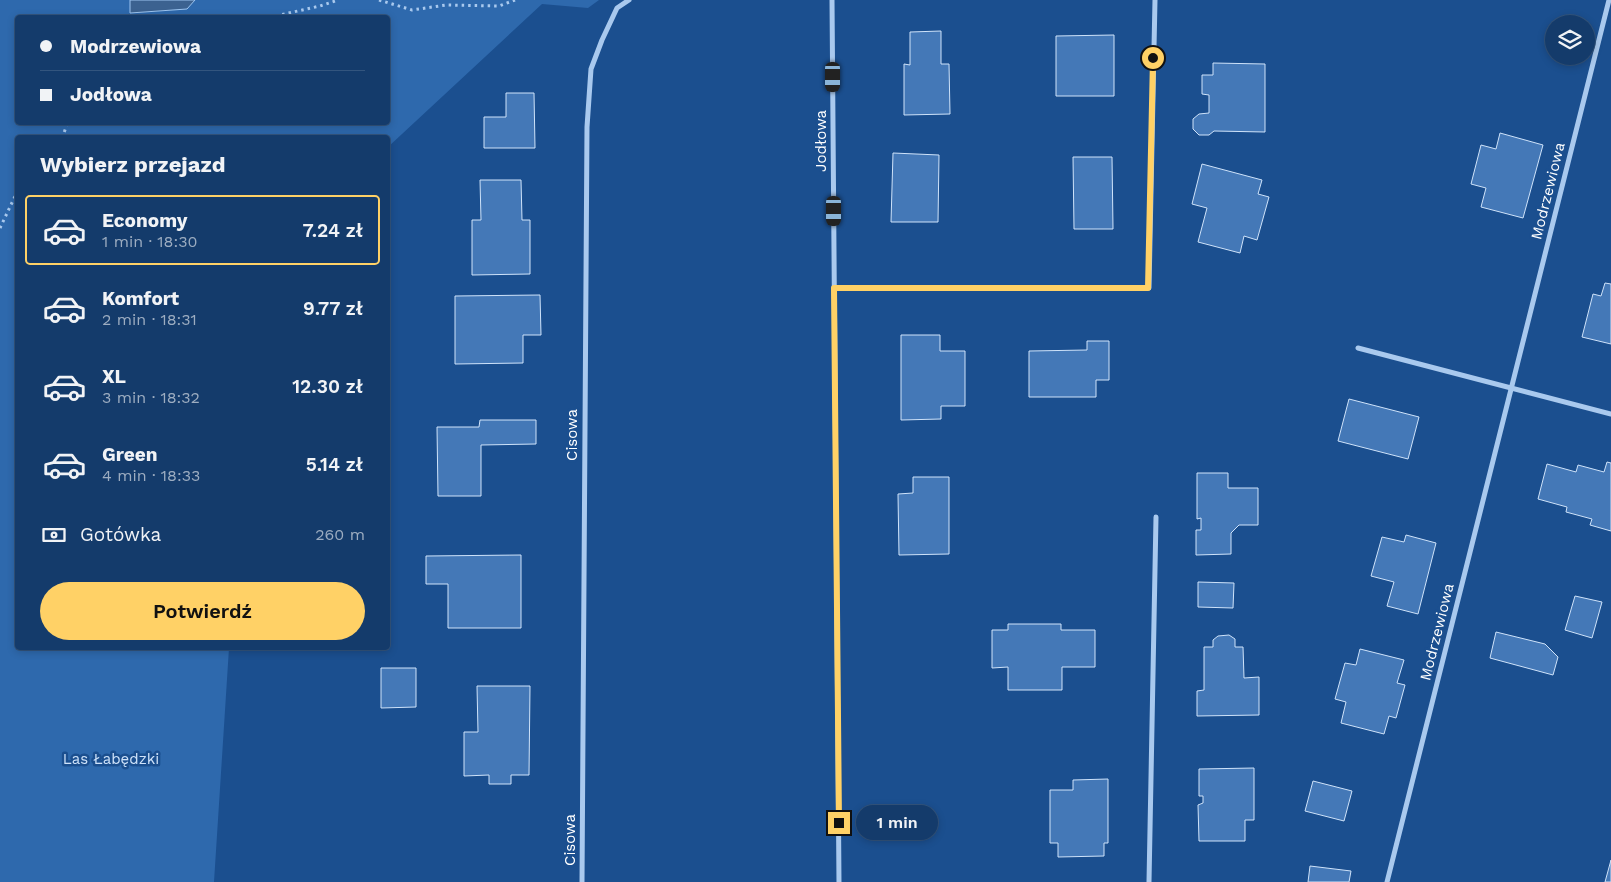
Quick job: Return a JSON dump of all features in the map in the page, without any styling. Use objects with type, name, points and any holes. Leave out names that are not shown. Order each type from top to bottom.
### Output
[{"type":"street","name":"Cisowa","points":[[582,882],[587,128],[591,69],[617,8],[629,0]]},
{"type":"street","name":"Jodłowa","points":[[832,0],[839,882]]},
{"type":"street","points":[[834,288],[1148,288],[1155,0]]},
{"type":"street","name":"Modrzewiowa","points":[[1387,882],[1609,0]]},
{"type":"street","points":[[1358,348],[1611,414]]},
{"type":"street","points":[[1149,882],[1156,516]]},
{"type":"path","points":[[280,15],[338,0]]},
{"type":"path","points":[[379,0],[412,10],[446,5],[499,6],[515,0]]},
{"type":"path","points":[[0,228],[15,196]]},
{"type":"green space","name":"Las Łabędzki","points":[[0,0],[130,0],[130,13],[187,9],[195,0],[599,0],[588,8],[542,4],[390,145],[390,135],[15,135],[15,650],[229,650],[214,882],[0,882]]},
{"type":"shaded area","points":[[130,0],[195,0],[187,9],[130,13]]},
{"type":"building","points":[[941,31],[941,64],[949,64],[950,114],[904,115],[904,64],[910,65],[910,32]]},
{"type":"building","points":[[1114,35],[1114,96],[1056,96],[1056,36]]},
{"type":"building","points":[[1213,63],[1265,64],[1265,132],[1214,131],[1209,135],[1199,135],[1193,129],[1193,119],[1199,114],[1209,113],[1209,95],[1202,94],[1202,75],[1213,75]]},
{"type":"building","points":[[506,93],[534,93],[535,148],[484,148],[484,117],[506,117]]},
{"type":"building","points":[[1500,133],[1543,145],[1523,218],[1481,207],[1486,188],[1471,184],[1481,145],[1496,149]]},
{"type":"building","points":[[893,153],[939,155],[938,222],[891,222]]},
{"type":"building","points":[[1073,157],[1112,157],[1113,229],[1074,229]]},
{"type":"building","points":[[1202,164],[1262,180],[1258,194],[1269,197],[1257,240],[1244,236],[1240,253],[1198,242],[1207,208],[1192,204]]},
{"type":"building","points":[[480,180],[521,180],[522,220],[530,220],[530,274],[472,275],[472,220],[481,220]]},
{"type":"building","points":[[1605,283],[1611,284],[1611,344],[1582,337],[1593,294],[1601,296]]},
{"type":"building","points":[[540,295],[541,335],[523,335],[523,363],[455,364],[455,296]]},
{"type":"building","points":[[901,335],[940,335],[940,351],[965,351],[965,406],[941,406],[941,419],[901,420]]},
{"type":"building","points":[[1087,341],[1109,341],[1109,380],[1096,380],[1096,397],[1029,397],[1029,351],[1087,350]]},
{"type":"building","points":[[1349,399],[1419,417],[1408,459],[1338,441]]},
{"type":"building","points":[[480,420],[536,420],[536,444],[481,445],[481,496],[438,496],[437,427],[479,427]]},
{"type":"building","points":[[1607,462],[1611,463],[1611,531],[1590,525],[1592,519],[1566,512],[1567,507],[1538,499],[1547,464],[1576,472],[1578,465],[1604,472]]},
{"type":"building","points":[[1197,473],[1228,473],[1228,488],[1258,488],[1258,525],[1239,525],[1231,533],[1231,554],[1196,555],[1196,530],[1201,530],[1201,518],[1197,519]]},
{"type":"building","points":[[913,477],[949,477],[949,554],[899,555],[898,494],[913,493]]},
{"type":"building","points":[[1406,535],[1436,543],[1418,614],[1387,606],[1394,582],[1371,576],[1382,537],[1404,542]]},
{"type":"building","points":[[521,555],[521,628],[448,628],[448,584],[426,584],[426,556]]},
{"type":"building","points":[[1198,582],[1234,583],[1233,608],[1198,607]]},
{"type":"building","points":[[1575,596],[1602,602],[1592,638],[1565,630]]},
{"type":"building","points":[[1008,624],[1061,624],[1061,630],[1095,630],[1095,667],[1062,667],[1062,690],[1008,690],[1008,667],[992,668],[992,630],[1008,630]]},
{"type":"building","points":[[1496,632],[1545,644],[1558,657],[1553,675],[1490,658]]},
{"type":"building","points":[[1229,635],[1235,639],[1235,647],[1243,647],[1244,678],[1259,677],[1259,715],[1197,716],[1197,691],[1204,690],[1204,647],[1213,647],[1213,640],[1218,636]]},
{"type":"building","points":[[1360,649],[1404,660],[1397,683],[1405,685],[1396,718],[1389,716],[1384,734],[1341,723],[1346,702],[1335,699],[1345,663],[1356,665]]},
{"type":"building","points":[[381,668],[416,668],[416,707],[381,708]]},
{"type":"building","points":[[477,686],[530,686],[529,775],[511,775],[511,784],[489,784],[489,775],[464,776],[464,732],[478,732]]},
{"type":"building","points":[[1254,768],[1254,820],[1245,820],[1245,841],[1199,841],[1198,805],[1203,803],[1203,796],[1199,796],[1199,769]]},
{"type":"building","points":[[1108,779],[1108,843],[1104,843],[1104,856],[1058,857],[1058,843],[1050,843],[1050,790],[1073,790],[1073,780]]},
{"type":"building","points":[[1313,781],[1352,791],[1344,821],[1305,811]]},
{"type":"building","points":[[1611,860],[1611,882],[1605,882]]},
{"type":"building","points":[[1310,866],[1351,871],[1349,882],[1308,882]]},
{"type":"route","points":[[839,823],[834,288],[1148,288],[1153,58]]}]
